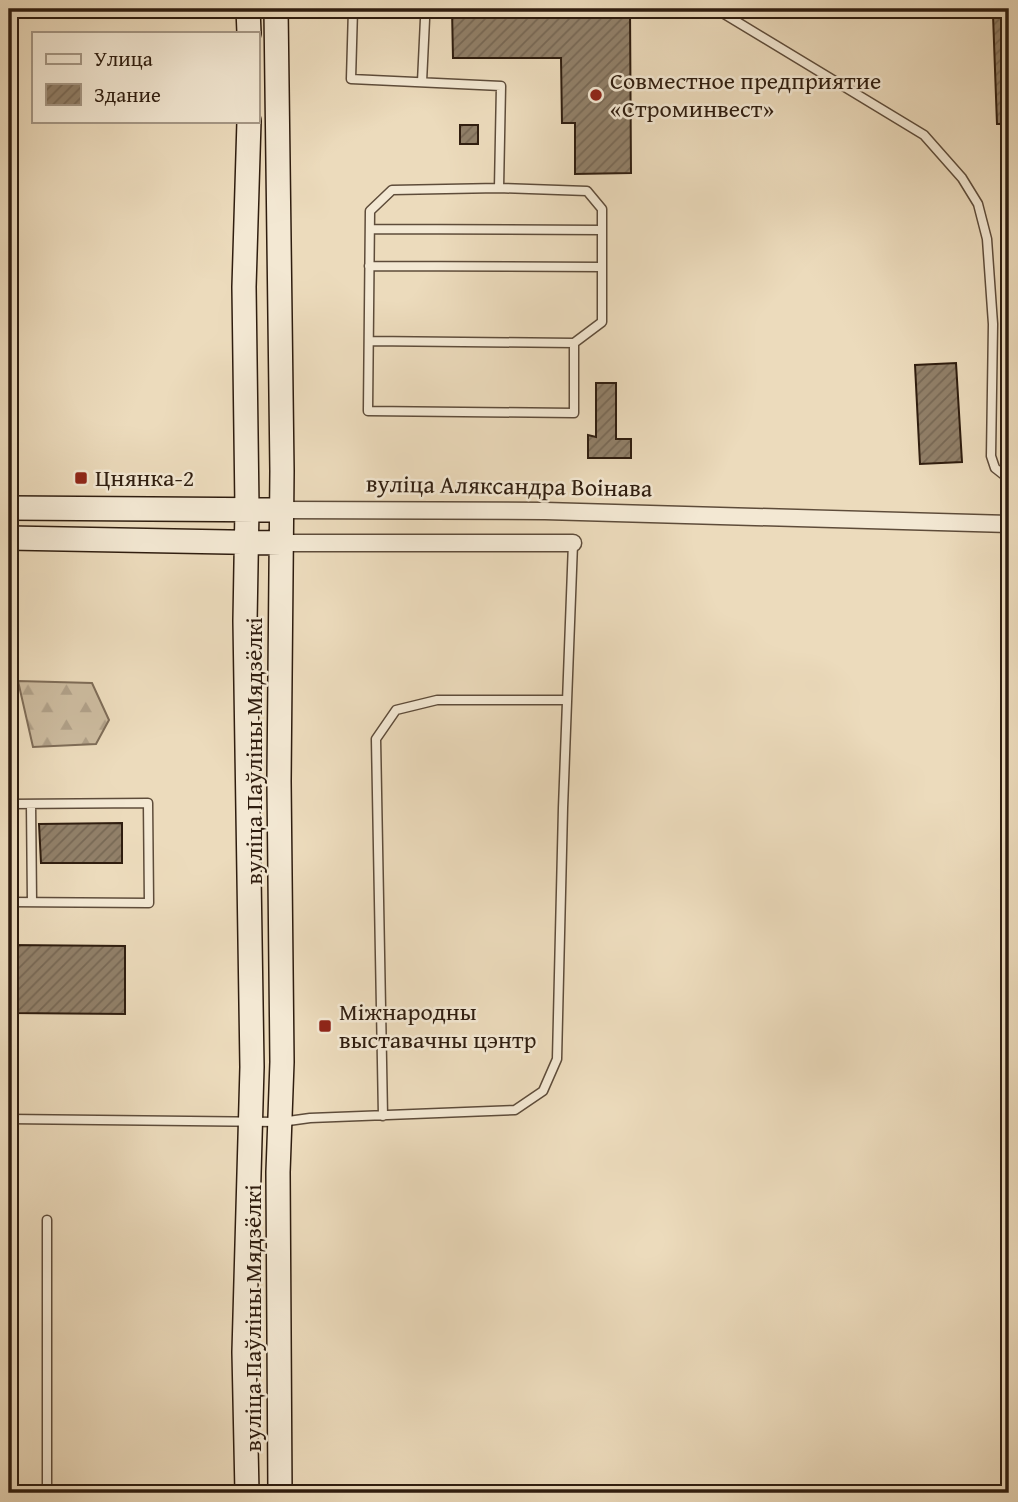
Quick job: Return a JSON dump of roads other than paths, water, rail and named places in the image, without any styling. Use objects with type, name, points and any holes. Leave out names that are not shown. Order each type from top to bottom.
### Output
[{"type":"street","points":[[248,9],[248,32]]},
{"type":"street","name":"вуліца Паўліны Мядзёлкі","points":[[275,9],[281,510],[281,1122],[278,1172],[280,1493]]},
{"type":"street","name":"вуліца Паўліны Мядзёлкі","points":[[247,1493],[244,1352],[251,1122],[244,287],[249,122]]},
{"type":"street","name":"вуліца Аляксандра Воінава","points":[[9,509],[545,511],[1009,524]]},
{"type":"street","points":[[9,538],[573,543]]},
{"type":"lane","points":[[353,9],[351,79],[501,86],[499,188]]},
{"type":"lane","points":[[716,9],[924,135],[962,178],[978,204],[988,251],[993,324],[992,456],[995,468],[1009,479]]},
{"type":"lane","points":[[422,82],[425,19]]},
{"type":"lane","points":[[369,341],[574,343],[602,322],[602,209],[587,191],[499,188],[392,190],[370,211],[368,411],[574,413],[574,343]]},
{"type":"lane","points":[[370,229],[602,230]]},
{"type":"lane","points":[[369,266],[602,267]]},
{"type":"lane","points":[[9,1119],[281,1122],[310,1118],[515,1110],[543,1091],[558,1059],[573,543]]},
{"type":"lane","points":[[383,1116],[376,739],[396,710],[437,700],[567,700]]},
{"type":"lane","points":[[9,804],[148,803],[149,903],[9,902]]},
{"type":"lane","points":[[31,804],[32,902]]},
{"type":"lane","points":[[47,1220],[47,1493]]},
{"type":"place","name":"Совместное предприятие «Строминвест»","points":[[596,95]]},
{"type":"place","name":"Цнянка-2","points":[[81,478]]},
{"type":"place","name":"Міжнародны выставачны цэнтр","points":[[325,1026]]}]
